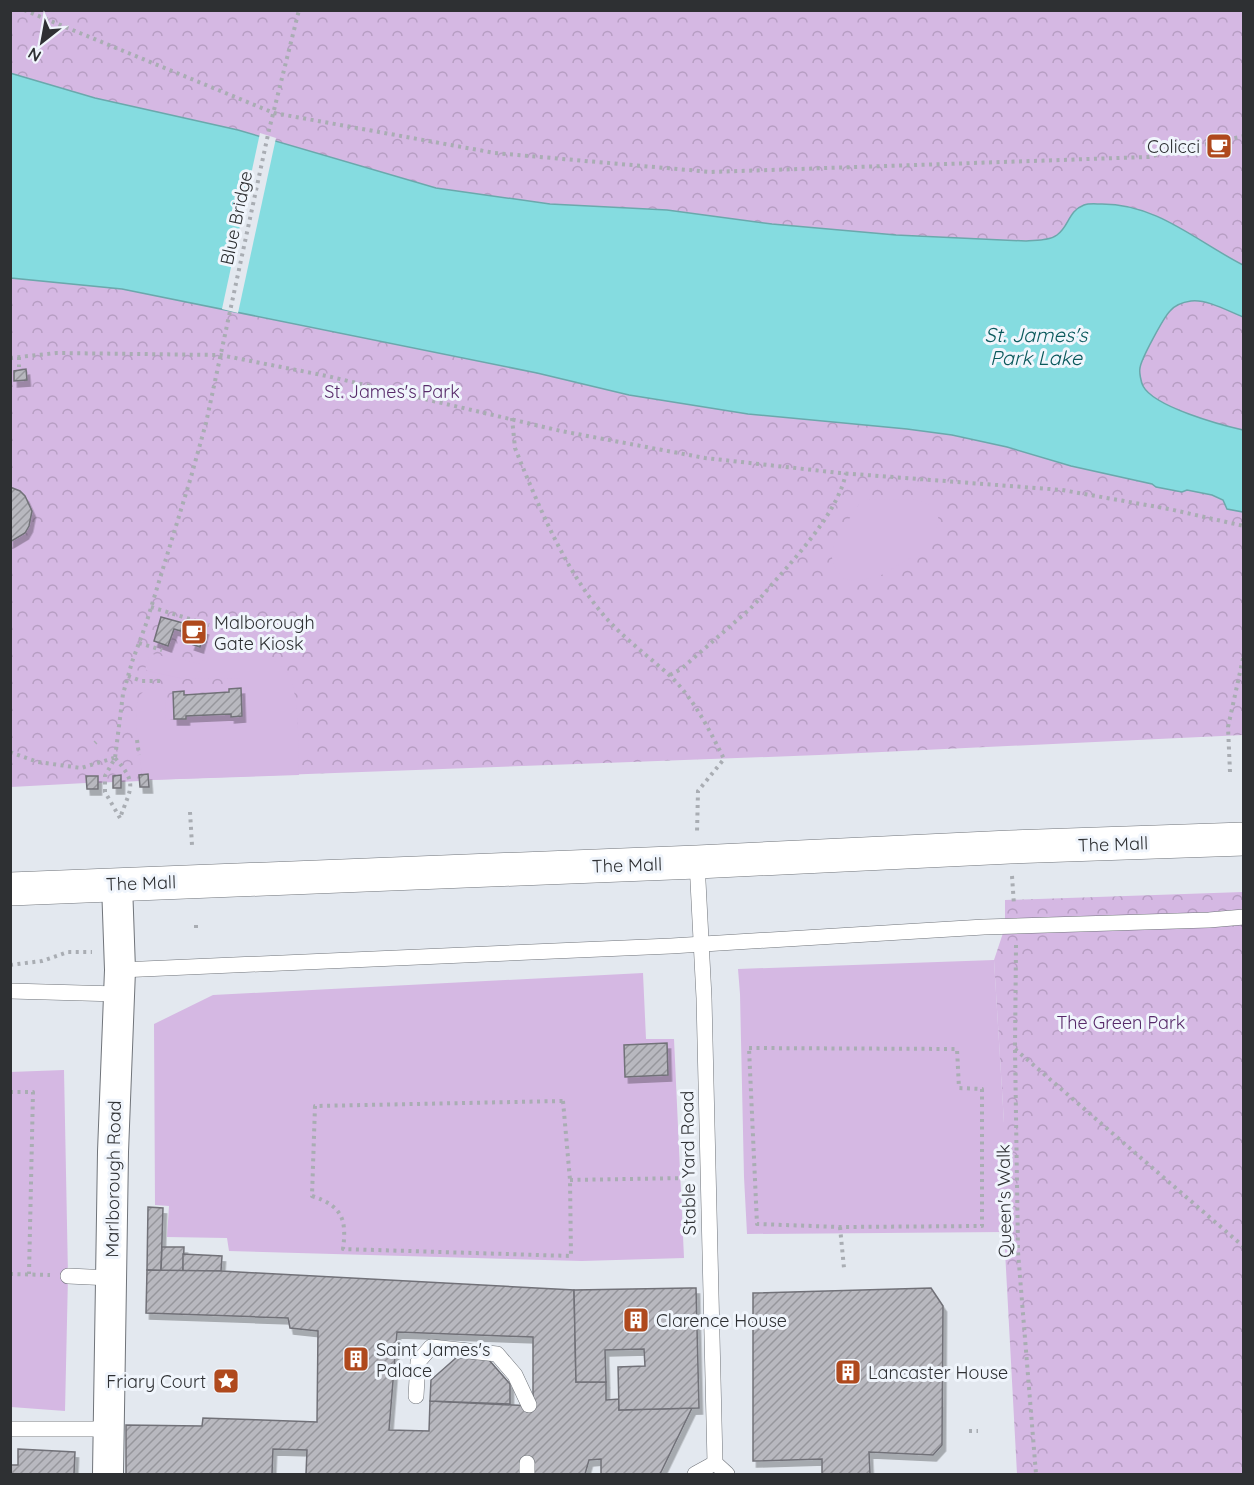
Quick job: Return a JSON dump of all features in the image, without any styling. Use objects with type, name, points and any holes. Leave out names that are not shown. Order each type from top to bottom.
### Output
[{"type":"street","name":"The Mall","points":[[10,888],[1244,839]]},
{"type":"street","name":"Marlborough Road","points":[[108,1474],[119,982],[117,884]]},
{"type":"lane","name":"Stable Yard Road","points":[[698,862],[715,1463]]},
{"type":"lane","points":[[10,991],[119,982],[179,968],[213,964],[651,946],[1016,926],[1244,917]]},
{"type":"lane","points":[[68,1276],[111,1278]]},
{"type":"lane","points":[[416,1396],[418,1362],[431,1347],[497,1354],[515,1375],[529,1405]]},
{"type":"lane","points":[[10,1429],[109,1429]]},
{"type":"lane","points":[[695,1474],[715,1463],[727,1474]]},
{"type":"path","points":[[24,10],[274,113],[495,153],[711,172],[1148,157],[1244,136]]},
{"type":"path","name":"Blue Bridge","points":[[115,758],[130,775],[130,789],[120,818],[105,792],[105,776],[115,758],[117,729],[128,676],[191,477],[230,312],[269,130],[299,10]]},
{"type":"path","points":[[10,358],[56,353],[220,355],[636,446],[705,458],[846,473],[1062,490],[1179,511],[1244,526]]},
{"type":"path","points":[[19,357],[20,367]]},
{"type":"path","points":[[512,418],[515,448],[520,463],[561,549],[581,584],[606,618],[639,651],[670,675],[692,702],[724,759],[698,791],[698,862]]},
{"type":"path","points":[[670,675],[681,669],[762,596],[832,508],[843,486],[846,473]]},
{"type":"path","points":[[151,607],[209,625]]},
{"type":"path","points":[[139,643],[162,651]]},
{"type":"path","points":[[1230,772],[1228,727],[1244,654]]},
{"type":"path","points":[[128,676],[142,681],[162,681]]},
{"type":"path","points":[[137,740],[139,755]]},
{"type":"path","points":[[10,752],[38,762],[81,768],[115,758]]},
{"type":"path","points":[[190,812],[192,845]]},
{"type":"path","points":[[1010,847],[1015,908]]},
{"type":"path","name":"Queen's Walk","points":[[1016,926],[1018,1251],[1036,1474]]},
{"type":"path","points":[[10,965],[42,962],[68,952]]},
{"type":"path","points":[[749,1048],[957,1049],[959,1088],[982,1089],[982,1226],[840,1227],[757,1224],[749,1048]]},
{"type":"path","points":[[1015,1048],[1244,1247]]},
{"type":"path","points":[[10,1092],[33,1092],[30,1274]]},
{"type":"path","points":[[563,1101],[570,1180],[571,1256],[343,1249],[345,1230],[339,1210],[326,1200],[312,1196],[315,1106],[563,1101]]},
{"type":"path","points":[[570,1180],[687,1178]]},
{"type":"path","points":[[840,1227],[843,1268]]},
{"type":"path","points":[[10,1274],[68,1276]]},
{"type":"path","points":[[969,1431],[978,1431]]},
{"type":"green space","name":"St. James's Park","points":[[11,11],[1243,11],[1243,735],[819,755],[149,780],[148,774],[139,775],[140,781],[121,782],[120,775],[113,776],[113,782],[98,783],[86,777],[86,783],[11,787]]},
{"type":"green space","points":[[866,499],[917,500],[930,505],[937,513],[939,521],[936,530],[912,557],[878,577],[855,581],[843,578],[835,568],[832,558],[834,543],[860,502]]},
{"type":"green space","points":[[211,631],[270,658],[285,670],[290,678],[296,705],[299,775],[149,780],[148,774],[142,774],[137,733],[137,709],[138,700],[145,690],[163,688],[166,692],[165,720],[185,719],[186,716],[231,714],[231,717],[242,716],[239,678],[184,679],[145,669],[152,654],[201,664]]},
{"type":"green space","name":"The Green Park","points":[[1243,892],[1243,1474],[1017,1474],[1004,1232],[1004,1123],[994,960],[1005,927],[1005,900]]},
{"type":"green space","points":[[994,960],[1004,1123],[1004,1232],[747,1234],[738,969]]},
{"type":"green space","points":[[643,973],[646,1039],[674,1039],[684,1258],[582,1261],[229,1251],[227,1238],[167,1237],[169,1206],[155,1205],[154,1024],[213,995]]},
{"type":"green space","points":[[64,1070],[68,1276],[65,1411],[11,1407],[10,1072]]},
{"type":"water","name":"St. James's Park Lake","points":[[10,73],[95,98],[238,130],[436,188],[550,204],[667,210],[772,224],[896,235],[1026,241],[1054,237],[1061,232],[1075,211],[1086,204],[1122,206],[1141,210],[1176,226],[1243,265],[1243,317],[1204,302],[1191,301],[1177,305],[1158,329],[1144,356],[1140,377],[1143,386],[1160,401],[1189,414],[1243,430],[1243,512],[1227,509],[1223,500],[1212,495],[1156,487],[1152,484],[1071,466],[1007,447],[952,435],[748,414],[629,395],[537,373],[122,289],[11,278]]},
{"type":"pier","points":[[260,133],[276,138],[238,313],[222,309]]},
{"type":"building","points":[[26,369],[27,380],[14,381],[14,371]]},
{"type":"building","points":[[10,487],[25,496],[32,511],[25,533],[10,542]]},
{"type":"building","name":"Malborough Gate Kiosk","points":[[161,617],[205,629],[200,647],[191,644],[194,635],[174,629],[168,646],[154,641]]},
{"type":"building","points":[[241,688],[242,716],[231,717],[231,714],[186,716],[186,719],[174,719],[173,692],[184,691],[184,695],[229,692],[229,689]]},
{"type":"building","points":[[148,774],[149,787],[140,787],[139,775]]},
{"type":"building","points":[[121,775],[121,788],[113,788],[113,776]]},
{"type":"building","points":[[86,776],[98,776],[98,789],[87,789]]},
{"type":"building","points":[[667,1043],[668,1075],[625,1077],[624,1045]]},
{"type":"building","points":[[148,1207],[163,1208],[161,1271],[147,1270]]},
{"type":"building","points":[[162,1247],[184,1247],[183,1271],[161,1271]]},
{"type":"building","points":[[183,1254],[222,1256],[221,1271],[183,1271]]},
{"type":"building","name":"Saint James's Palace","points":[[147,1270],[221,1271],[574,1290],[576,1382],[606,1382],[606,1400],[619,1399],[619,1410],[692,1408],[660,1474],[601,1474],[601,1459],[589,1460],[585,1474],[534,1474],[533,1464],[520,1474],[306,1474],[307,1450],[273,1449],[272,1474],[126,1474],[126,1425],[202,1426],[203,1418],[317,1422],[318,1331],[290,1328],[288,1318],[146,1313]],"holes":[[[397,1332],[533,1337],[533,1406],[430,1401],[429,1431],[389,1430]]]},
{"type":"building","name":"Clarence House","points":[[696,1288],[699,1408],[619,1410],[618,1367],[645,1366],[644,1349],[605,1350],[606,1382],[576,1382],[574,1290]]},
{"type":"building","name":"Lancaster House","points":[[931,1288],[943,1306],[942,1445],[933,1455],[869,1452],[870,1474],[822,1474],[822,1459],[753,1461],[753,1293]]},
{"type":"building","points":[[457,1357],[489,1360],[510,1384],[510,1404],[430,1401],[431,1380]]},
{"type":"building","points":[[18,1449],[75,1452],[74,1474],[10,1474],[10,1465],[18,1465]]},
{"type":"place","name":"Colicci","points":[[1219,146]]},
{"type":"place","name":"Malborough Gate Kiosk","points":[[194,632]]},
{"type":"place","name":"Clarence House","points":[[636,1320]]},
{"type":"place","name":"Saint James's Palace","points":[[356,1359]]},
{"type":"place","name":"Lancaster House","points":[[848,1372]]},
{"type":"place","name":"Friary Court","points":[[226,1381]]}]
